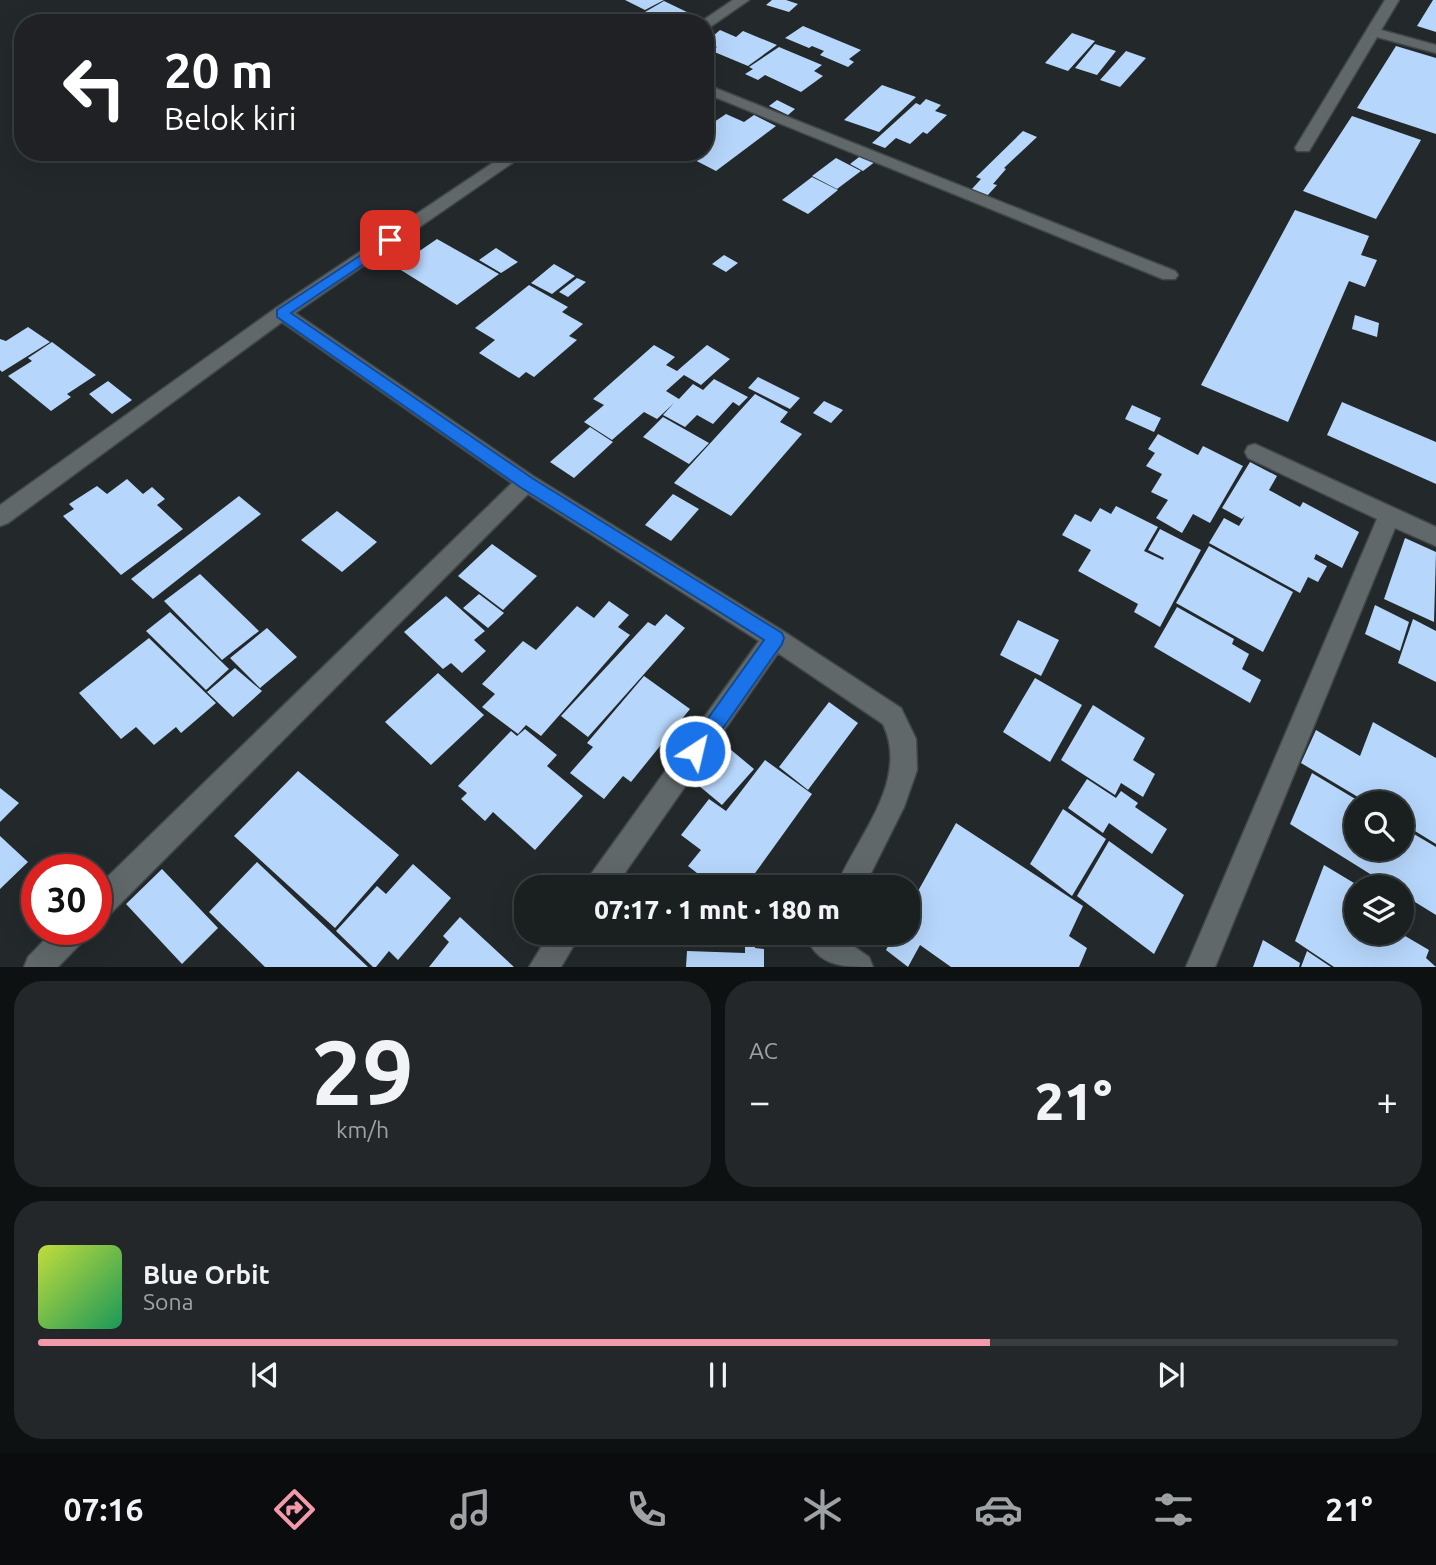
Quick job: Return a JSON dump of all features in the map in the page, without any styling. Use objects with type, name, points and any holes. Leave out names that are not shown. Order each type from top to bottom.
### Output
[{"type":"street","points":[[714,18],[741,0]]},
{"type":"street","points":[[1303,148],[1392,0]]},
{"type":"street","points":[[1373,32],[1436,49]]},
{"type":"street","points":[[714,92],[1169,275]]},
{"type":"street","points":[[0,517],[282,313],[507,161]]},
{"type":"street","points":[[282,313],[526,482],[775,638],[892,716],[903,739],[904,769],[895,798],[856,875]]},
{"type":"street","points":[[1255,452],[1436,537]]},
{"type":"street","points":[[112,892],[526,482]]},
{"type":"street","points":[[1200,967],[1389,516]]},
{"type":"street","points":[[607,875],[775,638]]},
{"type":"street","points":[[37,967],[59,945]]},
{"type":"street","points":[[543,967],[559,945]]},
{"type":"street","points":[[827,945],[859,967]]},
{"type":"building","points":[[625,0],[664,0],[645,10]]},
{"type":"building","points":[[772,0],[786,0],[798,4],[789,12],[766,5]]},
{"type":"building","points":[[1433,0],[1436,0],[1436,32],[1417,26]]},
{"type":"building","points":[[664,1],[689,13],[649,14],[645,12]]},
{"type":"building","points":[[803,26],[861,50],[849,59],[854,62],[848,67],[820,55],[824,51],[785,38]]},
{"type":"building","points":[[720,30],[736,37],[743,31],[777,45],[748,66],[714,52],[717,47],[714,46],[714,35]]},
{"type":"building","points":[[1072,33],[1095,41],[1068,71],[1045,63]]},
{"type":"building","points":[[1095,44],[1116,51],[1097,75],[1075,68]]},
{"type":"building","points":[[1396,46],[1436,58],[1436,134],[1357,108]]},
{"type":"building","points":[[779,47],[822,65],[814,71],[823,76],[801,92],[765,75],[758,80],[745,74],[753,69],[749,67]]},
{"type":"building","points":[[1126,51],[1146,58],[1120,87],[1100,80]]},
{"type":"building","points":[[882,85],[916,97],[879,132],[844,120]]},
{"type":"building","points":[[926,99],[941,105],[935,111],[947,115],[927,134],[923,132],[910,144],[896,138],[885,148],[872,143],[916,103],[920,105]]},
{"type":"building","points":[[777,100],[795,109],[788,115],[769,106]]},
{"type":"building","points":[[726,114],[744,122],[754,115],[776,126],[716,171],[697,161],[714,161],[714,122]]},
{"type":"building","points":[[1352,116],[1421,140],[1376,219],[1303,191]]},
{"type":"building","points":[[1023,131],[1037,137],[1004,168],[1006,169],[993,184],[997,185],[987,196],[971,190],[981,179],[976,177]]},
{"type":"building","points":[[863,154],[876,161],[863,171],[850,164]]},
{"type":"building","points":[[836,158],[861,171],[837,189],[812,176]]},
{"type":"building","points":[[812,177],[838,190],[808,214],[782,200]]},
{"type":"building","points":[[1295,210],[1369,236],[1361,255],[1377,260],[1365,287],[1349,281],[1288,422],[1201,385]]},
{"type":"building","points":[[437,239],[499,274],[457,305],[396,267]]},
{"type":"building","points":[[496,248],[518,262],[501,273],[479,260]]},
{"type":"building","points":[[724,255],[738,263],[726,272],[712,264]]},
{"type":"building","points":[[554,264],[575,276],[552,294],[531,283]]},
{"type":"building","points":[[577,278],[586,282],[568,297],[559,292]]},
{"type":"building","points":[[529,285],[568,307],[562,312],[583,324],[569,336],[577,340],[534,377],[526,372],[519,378],[479,353],[495,340],[475,328]]},
{"type":"building","points":[[1355,315],[1379,323],[1377,337],[1352,329]]},
{"type":"building","points":[[28,327],[50,342],[2,372],[0,339],[6,341]]},
{"type":"building","points":[[52,342],[96,375],[67,394],[71,397],[51,411],[8,376],[32,361],[28,358]]},
{"type":"building","points":[[654,345],[675,357],[666,365],[677,371],[707,345],[730,359],[701,385],[684,375],[666,391],[679,399],[693,384],[703,390],[714,379],[748,397],[739,406],[733,402],[713,424],[697,415],[685,427],[663,415],[674,403],[657,419],[644,412],[612,440],[584,422],[604,405],[593,399]]},
{"type":"building","points":[[758,377],[800,398],[790,409],[748,388]]},
{"type":"building","points":[[108,381],[132,400],[112,414],[89,394]]},
{"type":"building","points":[[755,394],[788,412],[780,422],[802,434],[731,516],[674,483]]},
{"type":"building","points":[[824,401],[843,410],[831,423],[813,413]]},
{"type":"building","points":[[1342,402],[1436,442],[1436,484],[1327,435]]},
{"type":"building","points":[[1132,405],[1161,418],[1154,432],[1125,419]]},
{"type":"building","points":[[663,417],[709,443],[689,464],[643,437]]},
{"type":"building","points":[[590,427],[613,442],[574,478],[550,462]]},
{"type":"building","points":[[1158,434],[1198,455],[1203,446],[1243,466],[1210,523],[1193,514],[1182,533],[1156,518],[1168,500],[1151,492],[1162,474],[1146,466],[1155,453],[1148,449]]},
{"type":"building","points":[[1250,462],[1277,476],[1269,490],[1300,507],[1303,502],[1359,532],[1342,568],[1316,554],[1314,559],[1327,566],[1318,582],[1308,577],[1300,593],[1209,543],[1224,518],[1239,526],[1245,516],[1242,519],[1222,508]]},
{"type":"building","points":[[127,479],[143,494],[152,487],[165,499],[157,505],[183,529],[121,575],[63,516],[74,509],[69,504],[97,486],[107,494]]},
{"type":"building","points":[[673,494],[699,509],[671,541],[645,525]]},
{"type":"building","points":[[239,496],[261,514],[153,599],[131,579]]},
{"type":"building","points":[[1116,506],[1158,527],[1144,551],[1163,560],[1164,558],[1148,550],[1160,529],[1201,550],[1160,627],[1134,612],[1138,604],[1078,571],[1091,550],[1062,535],[1075,514],[1091,522],[1100,508],[1111,514]]},
{"type":"building","points":[[337,511],[377,542],[342,572],[301,540]]},
{"type":"building","points":[[1405,538],[1436,552],[1434,622],[1384,599]]},
{"type":"building","points":[[492,544],[537,576],[503,610],[458,576]]},
{"type":"building","points":[[1209,546],[1293,592],[1263,652],[1176,603]]},
{"type":"building","points":[[200,574],[259,631],[222,660],[164,601]]},
{"type":"building","points":[[479,594],[504,613],[488,628],[463,608]]},
{"type":"building","points":[[446,596],[485,631],[474,640],[486,651],[462,673],[451,663],[443,669],[404,632]]},
{"type":"building","points":[[609,601],[629,615],[618,627],[630,635],[541,736],[526,725],[518,734],[482,707],[495,694],[482,684],[523,641],[536,650],[577,606],[594,618]]},
{"type":"building","points":[[1375,605],[1409,622],[1400,651],[1365,634]]},
{"type":"building","points":[[1177,607],[1234,639],[1232,644],[1249,654],[1242,669],[1261,680],[1250,703],[1154,647]]},
{"type":"building","points":[[170,612],[229,669],[206,690],[146,631]]},
{"type":"building","points":[[666,614],[685,628],[588,737],[561,716],[648,622],[655,626]]},
{"type":"building","points":[[1413,619],[1436,631],[1436,682],[1398,663]]},
{"type":"building","points":[[1018,620],[1059,640],[1041,676],[1000,655]]},
{"type":"building","points":[[267,628],[297,657],[260,688],[230,658]]},
{"type":"building","points":[[149,638],[216,703],[181,733],[176,727],[154,745],[136,727],[121,739],[79,693]]},
{"type":"building","points":[[235,668],[262,691],[233,717],[207,692]]},
{"type":"building","points":[[438,673],[484,715],[431,765],[385,722]]},
{"type":"building","points":[[644,676],[690,709],[631,782],[623,776],[604,799],[570,773],[593,747],[587,743]]},
{"type":"building","points":[[1035,678],[1082,705],[1050,762],[1003,732]]},
{"type":"building","points":[[829,702],[858,723],[808,790],[779,767]]},
{"type":"building","points":[[1093,705],[1145,738],[1133,760],[1155,774],[1143,797],[1121,783],[1115,795],[1061,760]]},
{"type":"building","points":[[1373,722],[1436,758],[1436,844],[1414,830],[1414,791],[1348,791],[1301,763],[1316,730],[1360,756]]},
{"type":"building","points":[[525,729],[557,755],[547,766],[583,796],[535,850],[493,812],[485,821],[461,799],[467,793],[458,786],[511,731],[517,736]]},
{"type":"building","points":[[730,749],[754,769],[722,805],[698,785]]},
{"type":"building","points":[[765,760],[812,794],[754,875],[700,875],[688,866],[701,850],[681,835],[709,799],[726,811]]},
{"type":"building","points":[[298,771],[399,855],[335,928],[234,836]]},
{"type":"building","points":[[1312,773],[1344,792],[1344,858],[1290,824]]},
{"type":"building","points":[[1087,779],[1116,798],[1121,791],[1138,803],[1135,807],[1167,829],[1152,854],[1109,823],[1103,833],[1068,808]]},
{"type":"building","points":[[0,788],[19,803],[0,822]]},
{"type":"building","points":[[1063,809],[1106,839],[1072,896],[1030,864]]},
{"type":"building","points":[[956,823],[1083,906],[1069,936],[1087,948],[1079,967],[951,967],[920,945],[920,888]]},
{"type":"building","points":[[1414,834],[1436,847],[1436,915],[1414,901],[1414,875],[1372,875],[1349,861],[1414,861]]},
{"type":"building","points":[[0,836],[21,856],[21,869],[0,889]]},
{"type":"building","points":[[1109,841],[1184,895],[1154,954],[1077,896]]},
{"type":"building","points":[[257,862],[368,967],[265,967],[209,912]]},
{"type":"building","points":[[413,864],[451,898],[398,960],[389,951],[376,967],[373,967],[336,931],[377,886],[386,894]]},
{"type":"building","points":[[1324,865],[1344,877],[1344,945],[1414,945],[1414,941],[1429,950],[1426,958],[1436,967],[1334,967],[1295,941]]},
{"type":"building","points":[[162,869],[218,928],[182,964],[126,904]]},
{"type":"building","points":[[460,917],[514,967],[429,967],[449,942],[443,936]]},
{"type":"building","points":[[1263,940],[1300,963],[1299,967],[1253,967]]},
{"type":"building","points":[[745,945],[764,949],[764,967],[686,967],[687,951],[745,953]]},
{"type":"building","points":[[889,945],[920,945],[908,967],[886,950]]},
{"type":"building","points":[[1307,951],[1331,967],[1301,967]]},
{"type":"route","points":[[390,240],[282,313],[526,482],[775,638],[695,751]]}]
